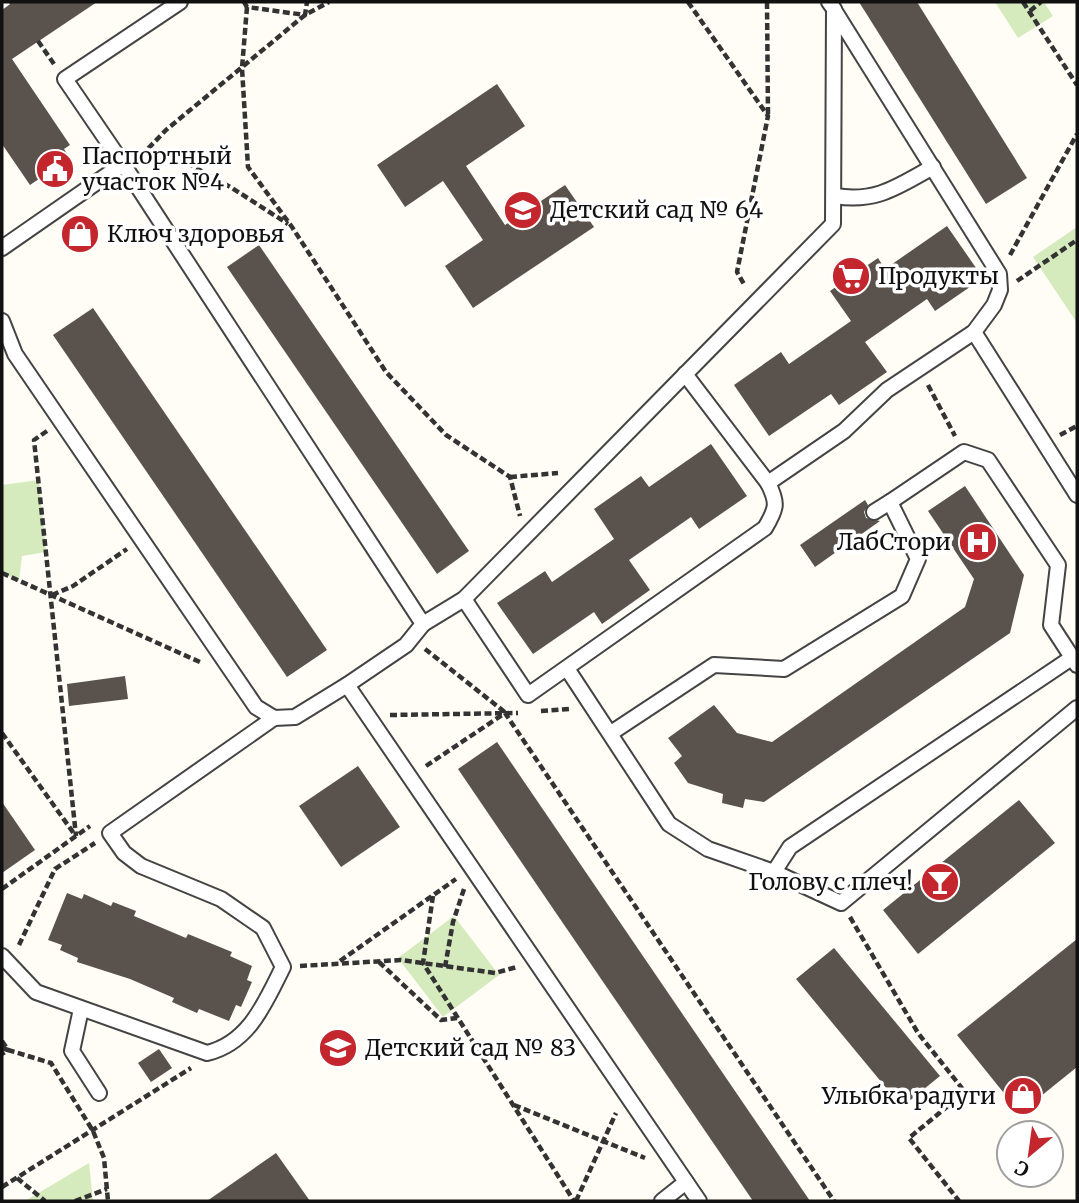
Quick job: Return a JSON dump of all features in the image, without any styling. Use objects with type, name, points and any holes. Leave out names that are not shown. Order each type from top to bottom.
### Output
[{"type":"lane","points":[[180,2],[65,79],[129,162],[423,624]]},
{"type":"lane","points":[[768,483],[844,431],[887,390],[974,332],[994,305],[1000,290],[999,274],[831,5]]},
{"type":"lane","points":[[5,961],[36,992],[207,1053],[225,1049],[258,1017],[283,967],[263,928],[221,900],[141,866],[124,853],[110,833],[274,718],[295,717],[347,685],[411,638],[423,624],[464,599],[833,224],[835,196],[831,5]]},
{"type":"lane","points":[[2,248],[129,162]]},
{"type":"lane","points":[[835,196],[858,200],[881,195],[933,167]]},
{"type":"lane","points":[[2,317],[15,354],[256,707],[274,718]]},
{"type":"lane","points":[[974,332],[1077,495]]},
{"type":"lane","points":[[464,599],[528,695],[568,670],[765,528],[774,515],[776,500],[768,483],[685,374]]},
{"type":"lane","points":[[774,872],[790,847],[1074,662],[1051,625],[1058,565],[988,460],[964,452],[874,512]]},
{"type":"lane","points":[[611,733],[714,665],[784,669],[902,596],[918,559],[890,502]]},
{"type":"lane","points":[[568,670],[669,824],[708,849],[774,872],[841,903],[1077,708]]},
{"type":"lane","points":[[347,685],[699,1201]]},
{"type":"lane","points":[[81,1009],[72,1051],[99,1093]]},
{"type":"lane","points":[[662,1201],[682,1177]]},
{"type":"path","points":[[305,15],[307,2]]},
{"type":"path","points":[[129,162],[305,15],[330,2]]},
{"type":"path","points":[[688,2],[768,116]]},
{"type":"path","points":[[754,303],[737,272],[768,116],[766,2]]},
{"type":"path","points":[[1023,2],[1077,85]]},
{"type":"path","points":[[1030,10],[1041,2]]},
{"type":"path","points":[[305,15],[245,4],[242,68],[248,167],[292,227],[386,372],[446,435],[510,477],[590,471]]},
{"type":"path","points":[[38,41],[65,79]]},
{"type":"path","points":[[999,274],[1077,134]]},
{"type":"path","points":[[187,163],[292,227]]},
{"type":"path","points":[[1000,290],[1077,240]]},
{"type":"path","points":[[919,369],[964,452]]},
{"type":"path","points":[[2,733],[76,836],[34,440],[62,421]]},
{"type":"path","points":[[510,477],[525,537]]},
{"type":"path","points":[[51,596],[73,586],[142,538]]},
{"type":"path","points":[[2,573],[238,679]]},
{"type":"path","points":[[411,638],[505,713],[834,1201]]},
{"type":"path","points":[[368,715],[505,713],[593,708]]},
{"type":"path","points":[[411,776],[505,713]]},
{"type":"path","points":[[5,961],[55,869],[110,833]]},
{"type":"path","points":[[340,962],[472,868]]},
{"type":"path","points":[[445,967],[453,922],[472,868]]},
{"type":"path","points":[[433,896],[423,963],[575,1201]]},
{"type":"path","points":[[841,903],[918,1033],[965,1093],[909,1138],[959,1201]]},
{"type":"path","points":[[283,967],[379,961],[423,963],[495,973],[535,962]]},
{"type":"path","points":[[379,961],[441,1020],[457,1018]]},
{"type":"path","points":[[2,1041],[5,1049]]},
{"type":"path","points":[[2,1054],[5,1049]]},
{"type":"path","points":[[5,1049],[51,1063],[93,1131],[104,1158],[108,1201]]},
{"type":"path","points":[[2,1187],[188,1071],[207,1053]]},
{"type":"path","points":[[575,1201],[626,1093]]},
{"type":"path","points":[[512,1104],[682,1177]]},
{"type":"path","points":[[17,1178],[46,1201]]},
{"type":"path","points":[[75,1201],[107,1189]]},
{"type":"green space","points":[[995,2],[1044,2],[1053,16],[1018,38]]},
{"type":"green space","points":[[1077,227],[1077,323],[1033,257]]},
{"type":"green space","points":[[39,480],[46,552],[22,556],[19,581],[2,573],[2,485]]},
{"type":"green space","points":[[454,916],[499,975],[443,1017],[398,958]]},
{"type":"green space","points":[[89,1163],[93,1201],[25,1201]]},
{"type":"building","points":[[13,2],[97,2],[12,59],[70,145],[64,149],[70,158],[30,185],[2,144],[2,10]]},
{"type":"building","points":[[859,2],[917,2],[1027,178],[986,204]]},
{"type":"building","points":[[497,84],[525,126],[466,166],[505,225],[565,185],[594,227],[473,308],[445,266],[483,240],[443,181],[405,207],[377,165]]},
{"type":"building","points":[[947,226],[983,278],[935,311],[927,299],[865,342],[887,372],[839,405],[831,394],[769,436],[734,385],[781,352],[789,364],[851,321],[830,291],[878,258],[885,269]]},
{"type":"building","points":[[259,245],[469,551],[437,574],[227,267]]},
{"type":"building","points":[[93,308],[327,650],[287,677],[53,335]]},
{"type":"building","points":[[711,444],[747,496],[699,529],[691,517],[629,560],[650,590],[602,624],[594,612],[533,654],[497,603],[545,571],[552,582],[614,539],[594,509],[641,476],[649,487]]},
{"type":"building","points":[[965,486],[1024,575],[1010,633],[764,802],[745,799],[743,808],[722,803],[723,794],[688,783],[674,763],[682,756],[668,738],[714,705],[737,733],[772,742],[965,607],[974,579],[928,511]]},
{"type":"building","points":[[865,500],[868,505],[864,512],[866,518],[880,521],[815,567],[800,545]]},
{"type":"building","points":[[125,676],[128,699],[69,706],[67,684]]},
{"type":"building","points":[[497,742],[810,1201],[753,1201],[556,913],[458,769]]},
{"type":"building","points":[[358,766],[400,827],[341,867],[299,806]]},
{"type":"building","points":[[1019,800],[1055,843],[918,954],[883,910]]},
{"type":"building","points":[[2,802],[35,850],[2,873]]},
{"type":"building","points":[[67,893],[82,899],[84,894],[111,906],[113,902],[136,911],[134,916],[186,938],[188,934],[232,952],[230,956],[252,966],[247,980],[252,982],[241,1007],[236,1005],[229,1021],[199,1009],[197,1013],[172,1002],[174,998],[130,979],[77,962],[78,958],[60,950],[62,945],[48,940]]},
{"type":"building","points":[[1077,939],[1077,1067],[1020,1113],[957,1035]]},
{"type":"building","points":[[834,948],[940,1076],[902,1107],[796,979]]},
{"type":"building","points":[[159,1049],[172,1068],[151,1082],[138,1063]]},
{"type":"building","points":[[276,1153],[310,1201],[207,1201]]},
{"type":"place","name":"Паспортный участок №4","points":[[55,169]]},
{"type":"place","name":"Детский сад № 64","points":[[523,210]]},
{"type":"place","name":"Ключ здоровья","points":[[80,234]]},
{"type":"place","name":"Продукты","points":[[851,276]]},
{"type":"place","name":"ЛабСтори","points":[[978,542]]},
{"type":"place","name":"Голову с плеч!","points":[[940,882]]},
{"type":"place","name":"Детский сад № 83","points":[[338,1048]]},
{"type":"place","name":"Улыбка радуги","points":[[1023,1096]]}]
